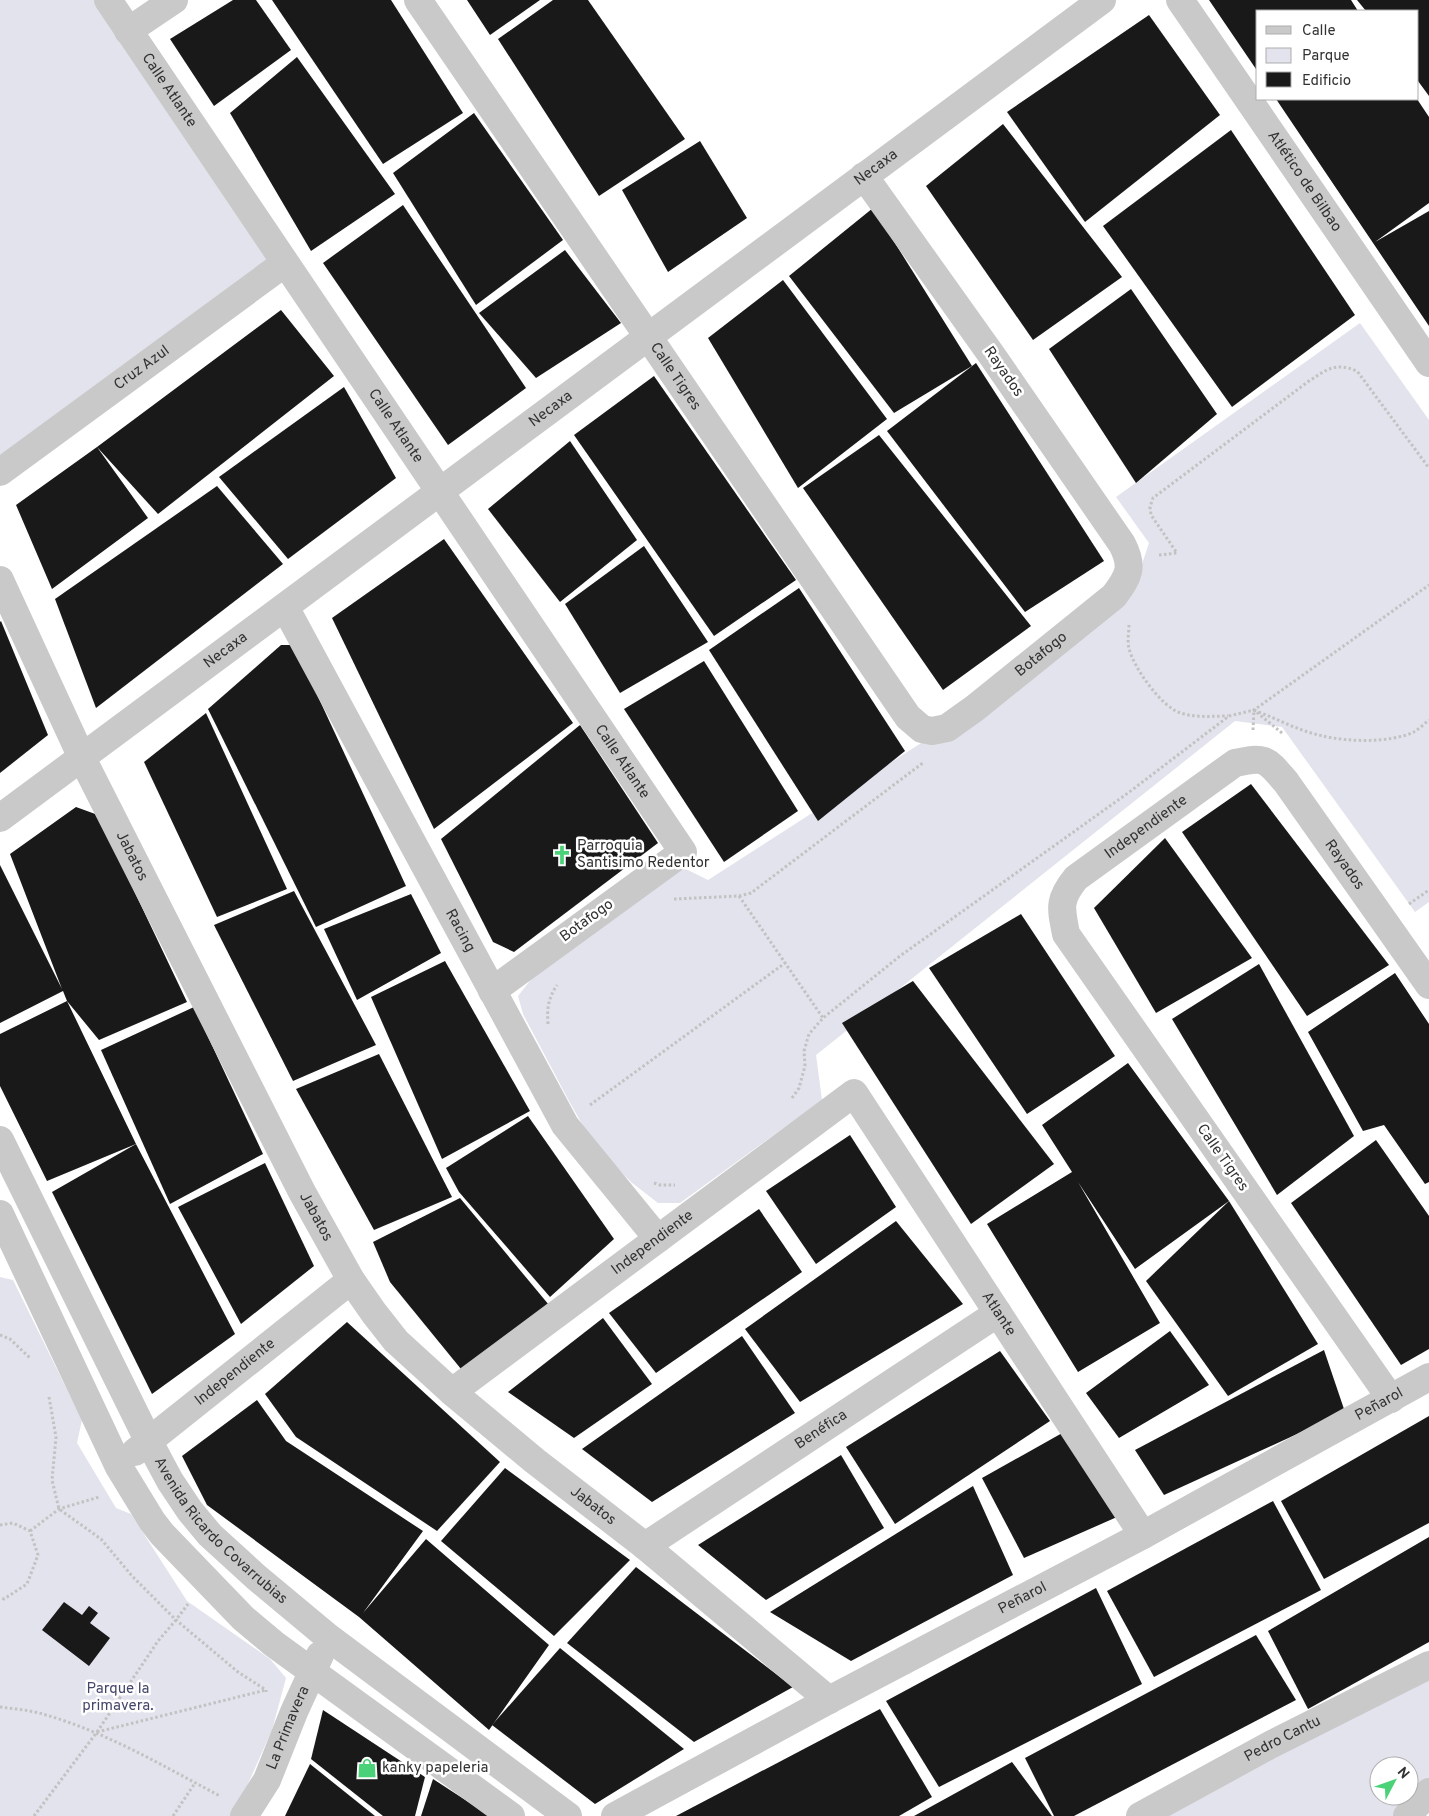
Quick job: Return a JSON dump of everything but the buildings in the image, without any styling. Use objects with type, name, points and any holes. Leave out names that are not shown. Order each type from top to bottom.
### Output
[{"type":"street","name":"Calle Atlante","points":[[108,0],[682,852]]},
{"type":"street","points":[[128,31],[174,0]]},
{"type":"street","name":"Calle Tigres","points":[[418,0],[908,718],[922,729],[932,731],[947,728]]},
{"type":"street","name":"Necaxa","points":[[0,818],[1102,0]]},
{"type":"street","name":"Atlético de Bilbao","points":[[1180,0],[1429,363]]},
{"type":"street","name":"Rayados","points":[[864,176],[993,357],[1122,544],[1129,565]]},
{"type":"street","name":"Cruz Azul","points":[[0,472],[285,263]]},
{"type":"street","name":"Botafogo","points":[[947,728],[975,708],[1114,596],[1129,565]]},
{"type":"street","name":"Jabatos","points":[[0,580],[82,758],[302,1192],[351,1280],[396,1341],[452,1392],[535,1461],[645,1546],[829,1700]]},
{"type":"street","name":"Racing","points":[[285,607],[565,1126],[658,1239]]},
{"type":"street","name":"Rayados","points":[[1250,759],[1262,759],[1269,762],[1286,782],[1429,985]]},
{"type":"street","name":"Independiente","points":[[1062,913],[1063,897],[1076,878],[1235,763],[1250,759]]},
{"type":"street","name":"Botafogo","points":[[492,991],[682,852]]},
{"type":"street","name":"Calle Tigres","points":[[1062,913],[1066,934],[1391,1399]]},
{"type":"street","name":"Independiente","points":[[452,1392],[854,1093]]},
{"type":"street","name":"Atlante","points":[[854,1093],[1143,1535]]},
{"type":"street","name":"Avenida Ricardo Covarrubias","points":[[0,1140],[148,1440],[170,1481],[210,1535],[256,1577],[328,1637],[568,1816]]},
{"type":"street","points":[[32,1203],[2,1228],[125,1477],[162,1534],[243,1618],[312,1672],[511,1816]]},
{"type":"street","name":"Independiente","points":[[125,1477],[148,1440],[351,1280]]},
{"type":"street","name":"Benéfica","points":[[645,1546],[998,1313]]},
{"type":"street","name":"Peñarol","points":[[615,1816],[829,1700],[1143,1535],[1429,1377]]},
{"type":"street","name":"La Primavera","points":[[245,1814],[267,1780],[294,1712],[328,1637]]},
{"type":"street","name":"Pedro Cantu","points":[[1140,1816],[1270,1746],[1429,1665]]},
{"type":"street","points":[[1407,1816],[1429,1792]]},
{"type":"path","points":[[1129,565],[1177,553],[1151,515],[1150,507],[1153,498],[1309,381],[1330,368],[1344,366],[1357,371],[1429,468]]},
{"type":"path","points":[[1132,617],[1129,625],[1128,647],[1134,665],[1166,706],[1179,713],[1192,716],[1228,716],[1254,710],[1429,585]]},
{"type":"path","points":[[1254,710],[1300,729],[1322,736],[1347,740],[1372,740],[1395,737],[1414,732],[1429,720]]},
{"type":"path","points":[[1254,710],[1281,731],[1287,739]]},
{"type":"path","points":[[1250,759],[1254,710]]},
{"type":"path","points":[[789,1100],[799,1088],[805,1066],[804,1051],[809,1034],[822,1018],[900,956],[1128,792],[1228,716]]},
{"type":"path","points":[[673,899],[739,896],[751,893],[930,758]]},
{"type":"path","points":[[739,896],[822,1018]]},
{"type":"path","points":[[589,1106],[784,962]]},
{"type":"path","points":[[549,1031],[547,1009],[550,997],[557,985],[564,979]]},
{"type":"path","points":[[584,1097],[594,1113]]},
{"type":"path","points":[[650,1182],[660,1185],[673,1185],[679,1182]]},
{"type":"path","points":[[0,1335],[10,1339],[29,1355],[34,1364]]},
{"type":"path","points":[[48,1389],[56,1437],[52,1480],[59,1509],[102,1539],[132,1576],[176,1620],[238,1672],[266,1690],[294,1712]]},
{"type":"path","points":[[30,1532],[59,1509],[125,1477]]},
{"type":"path","points":[[0,1525],[13,1523],[30,1532],[38,1555],[28,1584],[4,1599],[0,1598]]},
{"type":"path","points":[[34,1816],[97,1732],[158,1641],[176,1620],[205,1579]]},
{"type":"path","points":[[265,1699],[266,1690]]},
{"type":"path","points":[[97,1732],[266,1690]]},
{"type":"path","points":[[0,1707],[44,1714],[97,1732],[151,1758],[245,1814]]},
{"type":"path","points":[[173,1816],[195,1783]]},
{"type":"green space","points":[[0,0],[108,0],[285,263],[0,472]]},
{"type":"green space","points":[[1360,323],[1429,420],[1429,902],[1415,912],[1282,727],[1235,721],[816,1055],[822,1100],[680,1203],[658,1203],[631,1182],[594,1145],[523,1014],[518,996],[533,977],[678,865],[708,880],[929,738],[1135,585],[1149,543],[1116,497]]},
{"type":"green space","name":"Parque la primavera.","points":[[0,1277],[13,1280],[82,1420],[77,1443],[116,1508],[131,1514],[187,1601],[270,1659],[286,1678],[272,1730],[239,1804],[231,1816],[0,1816]]},
{"type":"green space","points":[[1429,1670],[1429,1792],[1419,1803],[1419,1756],[1369,1756],[1369,1806],[1416,1806],[1407,1816],[1159,1816]]},
{"type":"place","name":"Parroquia Santisimo Redentor","points":[[562,855]]},
{"type":"place","name":"kanky papeleria","points":[[367,1768]]}]
